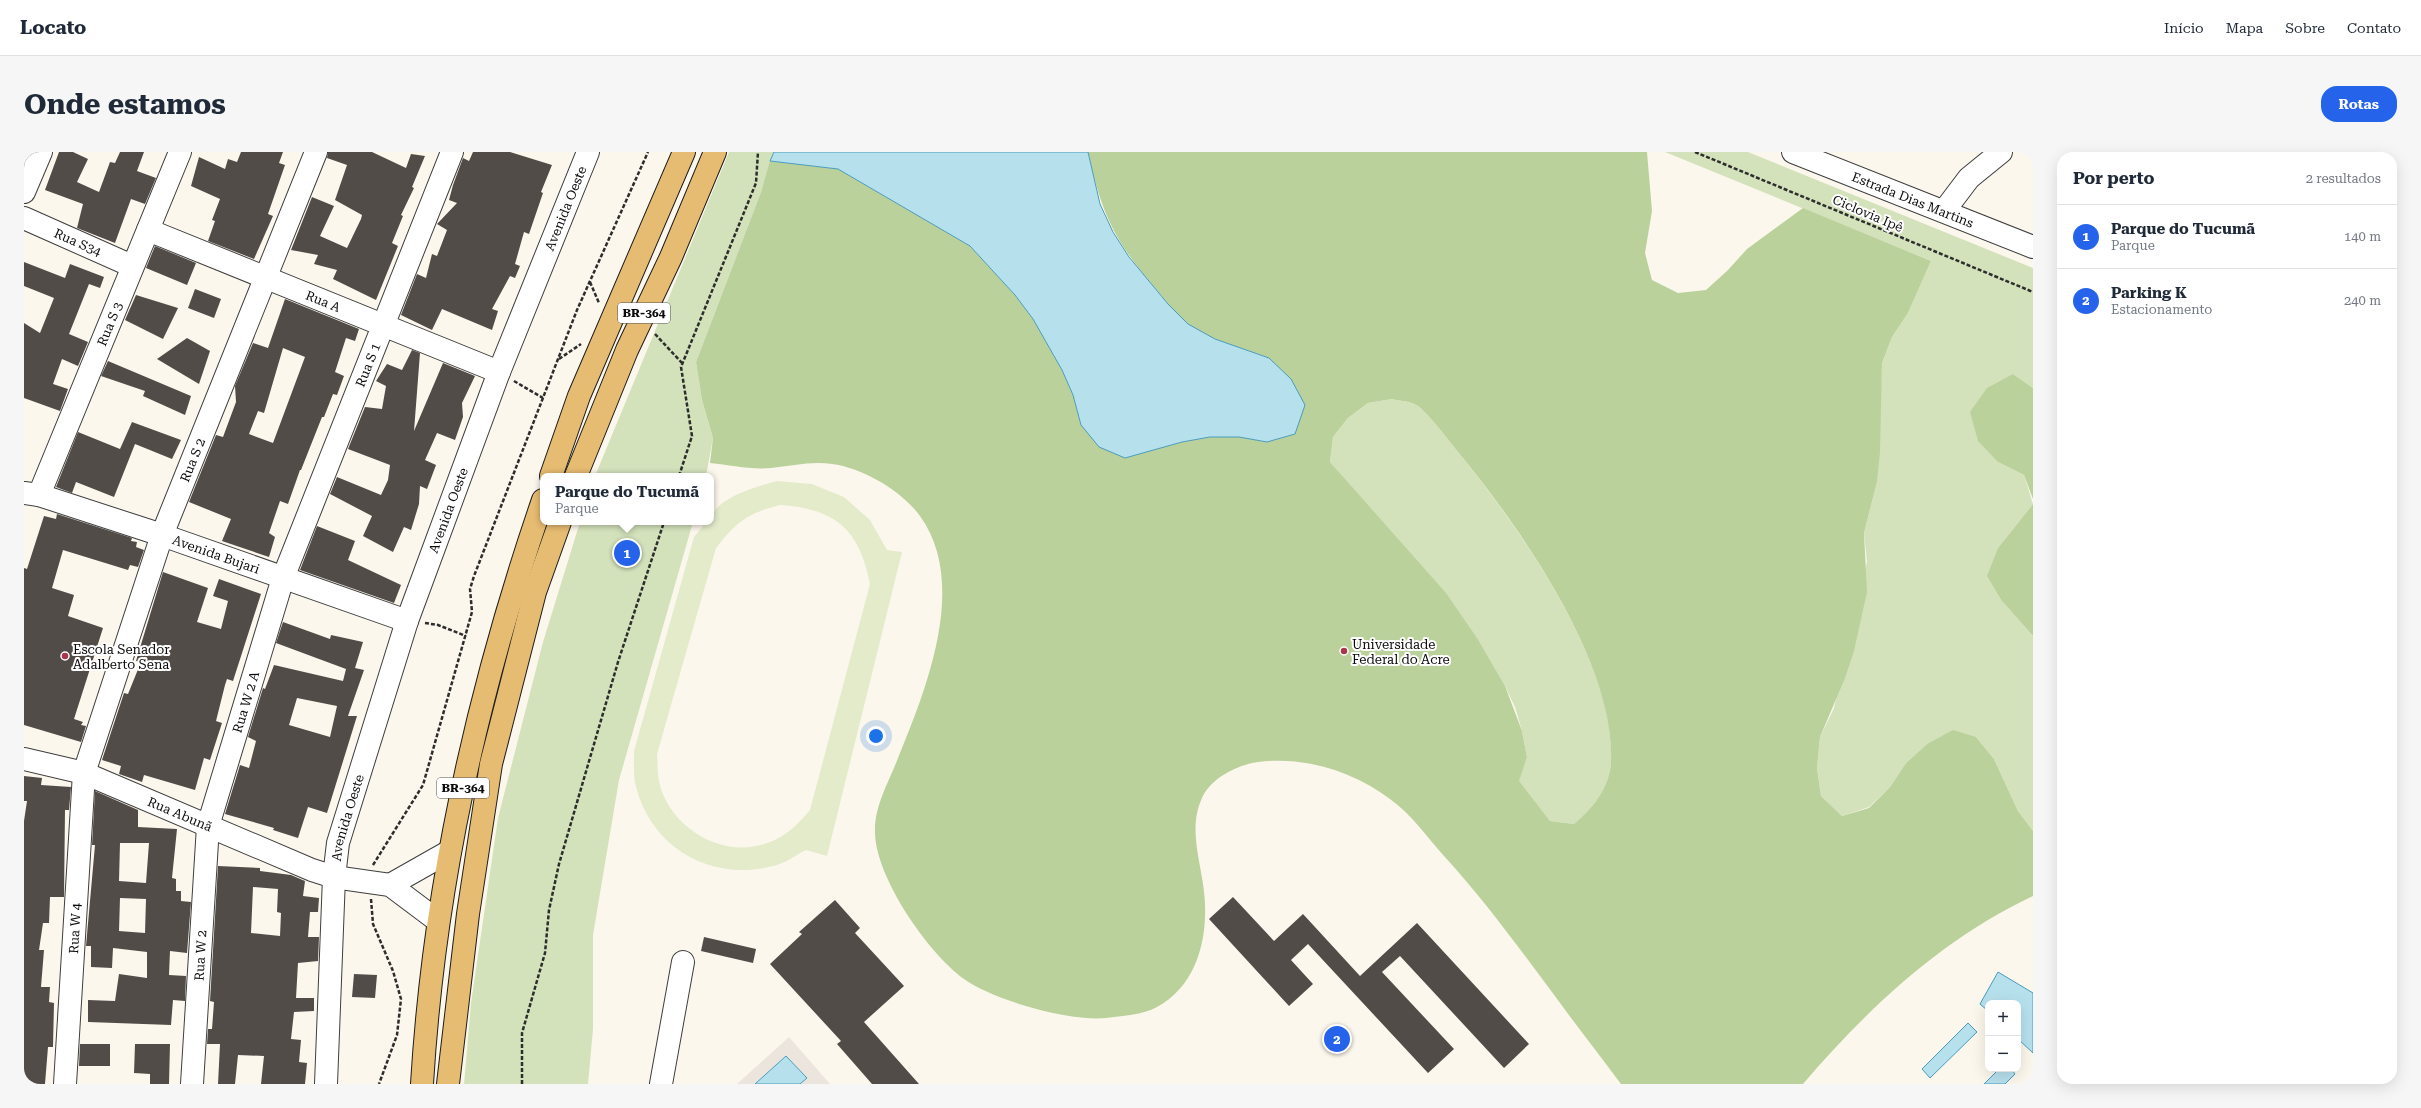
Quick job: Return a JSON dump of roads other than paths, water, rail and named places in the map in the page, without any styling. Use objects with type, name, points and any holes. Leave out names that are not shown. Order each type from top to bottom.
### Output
[{"type":"main road","name":"BR-364","points":[[552,473],[579,396],[684,152]]},
{"type":"main road","name":"BR-364","points":[[577,473],[627,350],[671,257],[715,152]]},
{"type":"main road","name":"BR-364","points":[[422,1084],[438,921],[450,851],[473,738],[540,509]]},
{"type":"main road","name":"BR-364","points":[[448,1084],[468,914],[491,764],[536,592],[559,525]]},
{"type":"street","points":[[24,192],[41,152]]},
{"type":"street","name":"Rua S 3","points":[[31,494],[148,230],[180,152]]},
{"type":"street","name":"Rua S 2","points":[[84,773],[162,535],[316,152]]},
{"type":"street","name":"Rua S 1","points":[[283,578],[452,152]]},
{"type":"street","name":"Avenida Oeste","points":[[326,1084],[334,877],[338,843],[407,621],[499,372],[588,152]]},
{"type":"street","name":"Estrada Dias Martins","points":[[1793,152],[2033,247]]},
{"type":"street","points":[[1944,211],[1969,178],[2001,152]]},
{"type":"street","name":"Rua S34","points":[[24,218],[132,266]]},
{"type":"street","name":"Rua A","points":[[148,230],[499,372]]},
{"type":"street","name":"Avenida Bujari","points":[[31,494],[162,535],[407,621]]},
{"type":"street","name":"Rua W 2 A","points":[[208,826],[283,578]]},
{"type":"street","name":"Rua Abunã","points":[[24,759],[84,773],[208,826],[334,877]]},
{"type":"street","name":"Rua W 4","points":[[65,1084],[84,773]]},
{"type":"street","name":"Rua W 2","points":[[192,1084],[208,826]]},
{"type":"street","points":[[390,886],[450,851]]},
{"type":"street","name":"Avenida Oeste","points":[[334,877],[369,881],[390,886],[438,921]]},
{"type":"street","points":[[661,1084],[683,962]]},
{"type":"water","points":[[774,152],[1088,152],[1100,204],[1113,232],[1129,257],[1168,304],[1188,324],[1215,339],[1269,358],[1291,379],[1305,405],[1295,434],[1267,442],[1239,437],[1210,437],[1182,442],[1125,458],[1099,447],[1081,425],[1073,395],[1062,370],[1033,319],[1015,295],[970,246],[838,169],[770,161]]},
{"type":"water","points":[[1998,972],[2033,993],[2033,1053],[2021,1042],[2021,1000],[1985,1000],[1985,1008],[1980,1004]]},
{"type":"water","points":[[1968,1023],[1977,1032],[1930,1078],[1922,1069]]},
{"type":"water","points":[[786,1056],[807,1078],[800,1084],[755,1084]]},
{"type":"water","points":[[1996,1072],[2013,1072],[2015,1074],[2005,1084],[1984,1084]]},
{"type":"place","name":"Parque do Tucumã","points":[[627,553]]},
{"type":"place","name":"Universidade Federal do Acre","points":[[1344,651]]},
{"type":"place","name":"Escola Senador Adalberto Sena","points":[[65,656]]},
{"type":"place","name":"Parking K","points":[[1337,1039]]}]
